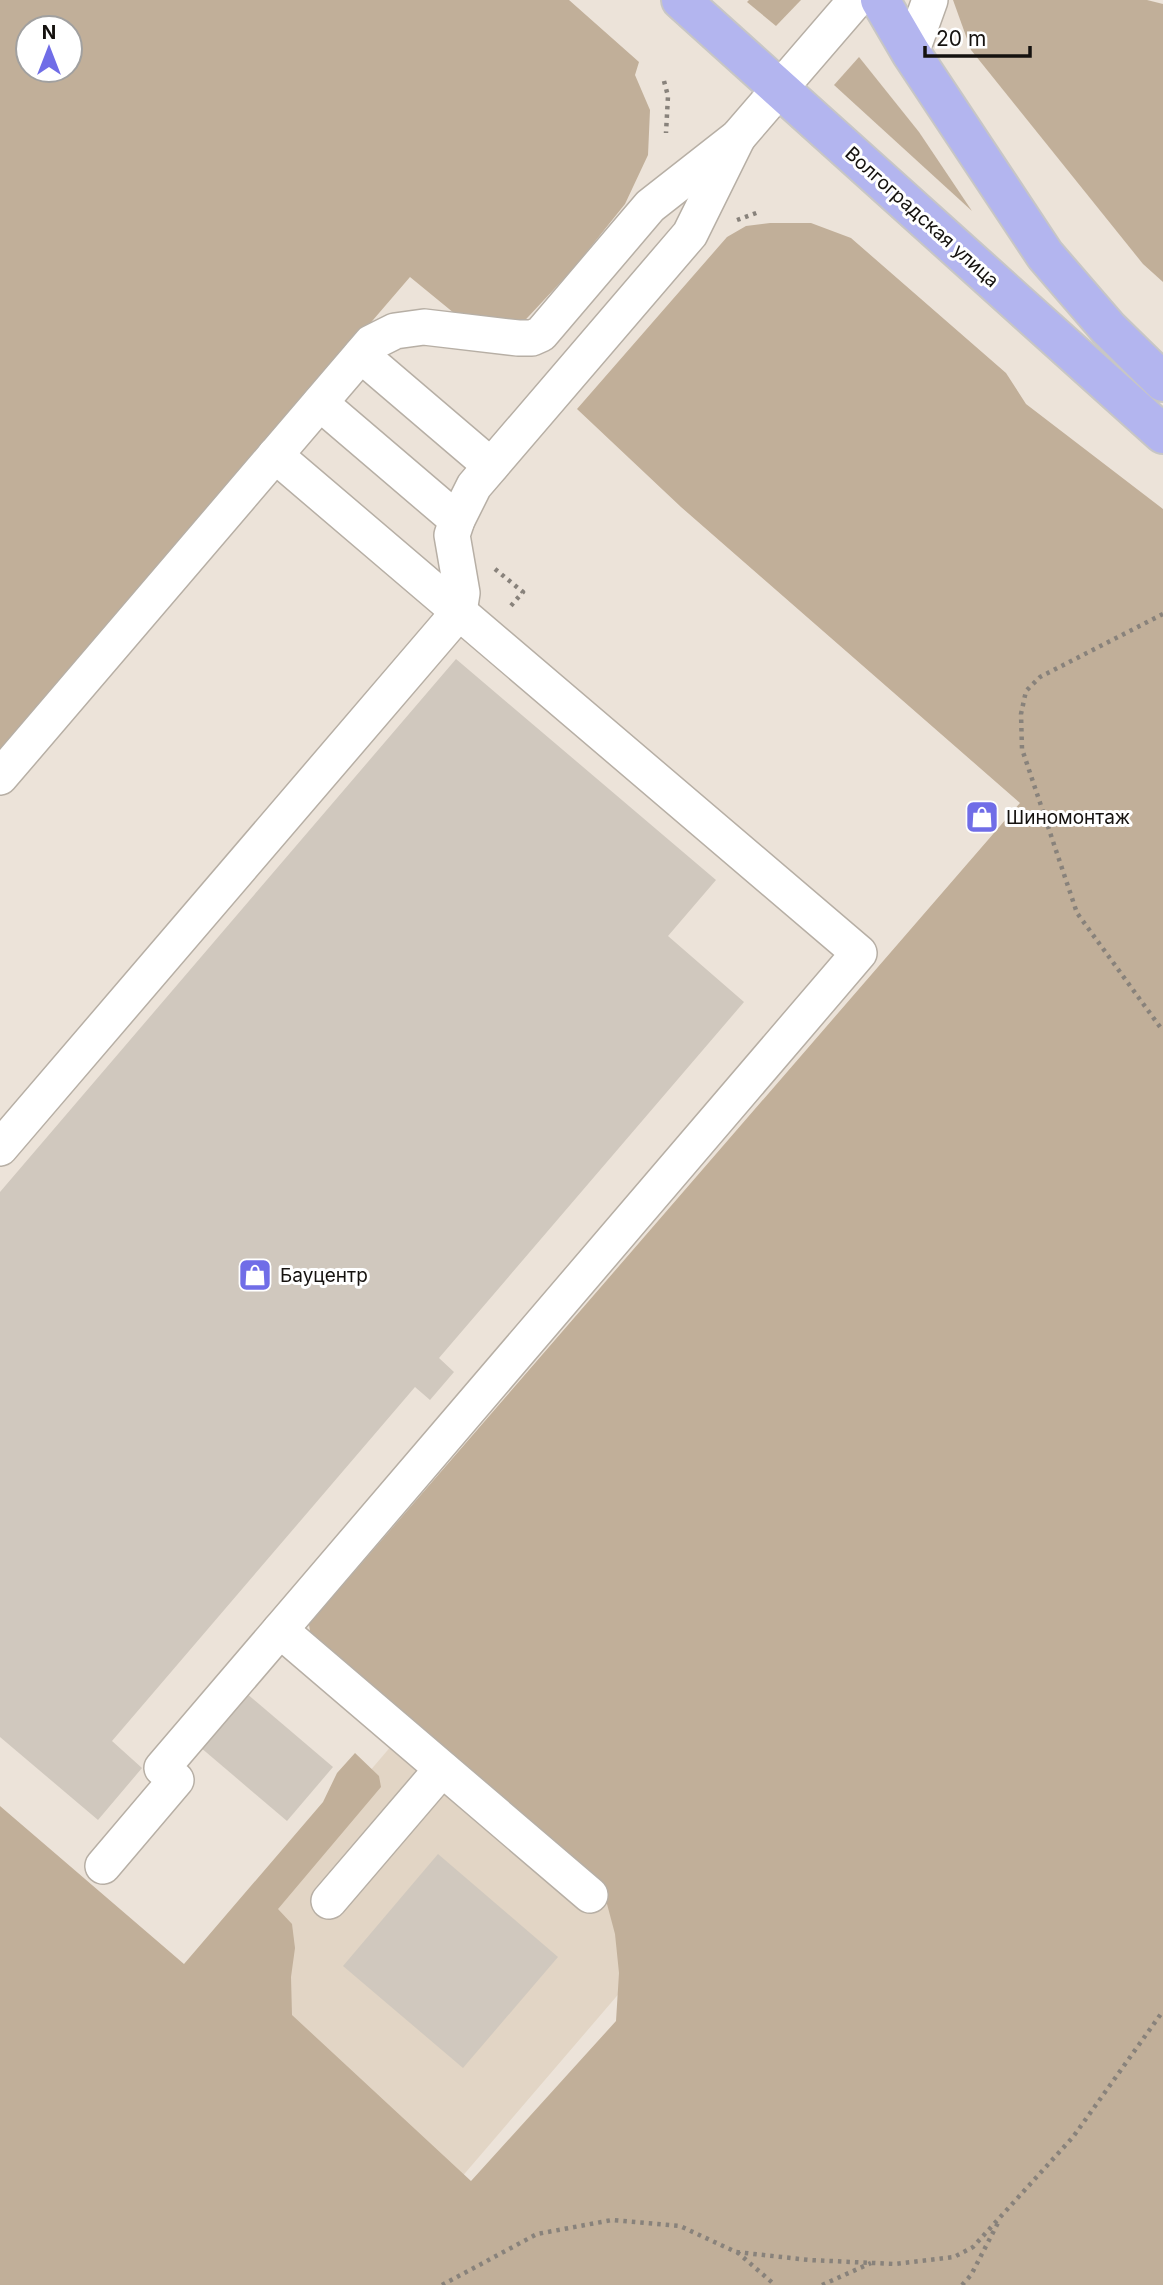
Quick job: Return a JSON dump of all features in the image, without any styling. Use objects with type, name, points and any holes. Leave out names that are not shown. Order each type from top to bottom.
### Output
[{"type":"main road","name":"Волгоградская улица","points":[[681,0],[1163,434]]},
{"type":"main road","points":[[880,0],[911,53],[1045,255],[1108,328],[1163,382]]},
{"type":"street","points":[[0,777],[371,343],[395,331],[424,327],[518,338],[532,338],[541,334],[650,206],[738,137],[856,0]]},
{"type":"street","points":[[911,53],[930,0]]},
{"type":"street","points":[[0,1148],[459,612],[462,593],[452,535],[474,486],[690,234],[738,137]]},
{"type":"street","points":[[361,355],[491,466]]},
{"type":"street","points":[[320,403],[457,520]]},
{"type":"street","points":[[103,1866],[176,1780],[162,1768],[859,953],[275,455]]},
{"type":"street","points":[[280,1630],[590,1895]]},
{"type":"street","points":[[329,1901],[442,1769]]},
{"type":"path","points":[[664,81],[668,96],[666,133]]},
{"type":"path","points":[[486,635],[523,592],[494,568]]},
{"type":"path","points":[[1163,614],[1040,677],[1026,691],[1021,714],[1022,749],[1077,913],[1163,1031]]},
{"type":"path","points":[[736,2252],[809,2260],[895,2264],[954,2257],[972,2247],[1073,2137],[1163,2011]]},
{"type":"path","points":[[962,2285],[971,2275],[1003,2214]]},
{"type":"path","points":[[442,2285],[537,2234],[612,2220],[680,2226],[736,2252],[775,2285]]},
{"type":"path","points":[[822,2285],[872,2263]]},
{"type":"shaded area","points":[[0,0],[569,0],[639,62],[635,75],[650,110],[648,155],[625,204],[573,269],[514,332],[471,327],[410,277],[0,754]]},
{"type":"shaded area","points":[[801,0],[776,26],[747,2]]},
{"type":"shaded area","points":[[953,0],[1147,0],[1163,4],[1163,282],[1143,264],[971,50]]},
{"type":"shaded area","points":[[859,57],[919,132],[972,211],[834,85]]},
{"type":"shaded area","points":[[811,223],[851,238],[1006,373],[1026,404],[1163,509],[1163,2285],[0,2285],[0,1806],[184,1964],[323,1802],[337,1773],[355,1753],[379,1776],[381,1787],[278,1909],[292,1924],[295,1948],[291,1977],[292,2015],[471,2181],[616,2021],[619,1973],[615,1934],[607,1904],[312,1648],[309,1624],[1020,803],[681,507],[577,409],[727,237],[746,226]]},
{"type":"shaded area","points":[[451,1676],[706,1892],[436,2207],[182,1991]]},
{"type":"building","name":"Бауцентр","points":[[456,659],[716,880],[668,936],[744,1002],[439,1358],[454,1372],[430,1400],[415,1387],[112,1741],[142,1768],[98,1820],[0,1737],[0,1192]]},
{"type":"building","points":[[246,1693],[333,1767],[287,1821],[200,1747]]},
{"type":"building","points":[[438,1854],[558,1957],[463,2068],[343,1966]]},
{"type":"place","name":"Шиномонтаж","points":[[982,817]]},
{"type":"place","name":"Бауцентр","points":[[255,1275]]}]
